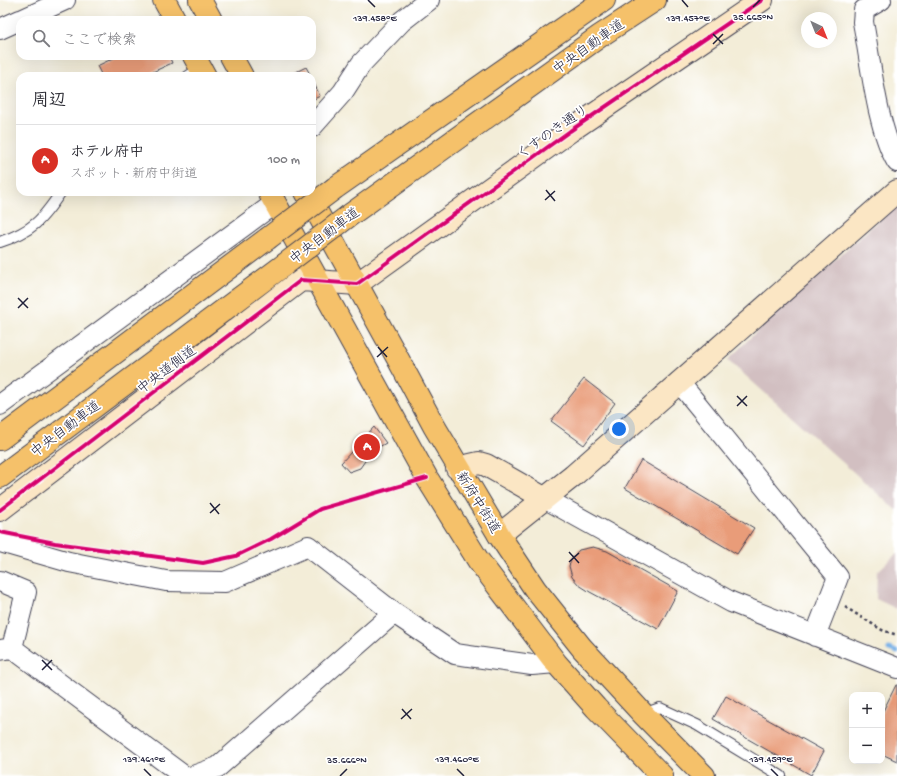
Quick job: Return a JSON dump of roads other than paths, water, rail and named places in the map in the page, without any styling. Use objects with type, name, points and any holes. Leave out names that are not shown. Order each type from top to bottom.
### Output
[{"type":"main road","points":[[164,0],[173,16]]},
{"type":"main road","points":[[200,0],[209,16]]},
{"type":"main road","name":"中央自動車道","points":[[0,439],[335,188],[604,0]]},
{"type":"main road","name":"中央自動車道","points":[[0,477],[350,215],[600,36],[654,0]]},
{"type":"main road","points":[[232,60],[240,72]]},
{"type":"main road","name":"新府中街道","points":[[308,196],[457,468],[499,535],[536,589],[608,676],[704,776]]},
{"type":"main road","points":[[272,197],[445,508],[497,586],[556,664],[662,776]]},
{"type":"street","points":[[29,16],[66,0]]},
{"type":"street","points":[[316,122],[343,92],[361,64],[402,21],[429,0]]},
{"type":"street","name":"くすのき通り","points":[[357,284],[570,131],[762,0]]},
{"type":"street","points":[[881,0],[864,10],[863,22],[880,113],[889,149],[897,162]]},
{"type":"street","points":[[0,29],[16,22]]},
{"type":"street","points":[[499,535],[544,498],[574,476],[897,191]]},
{"type":"street","points":[[1,401],[272,197]]},
{"type":"street","name":"中央道側道","points":[[0,510],[301,280],[318,280],[357,284]]},
{"type":"street","points":[[679,382],[838,577],[815,636]]},
{"type":"street","points":[[457,468],[479,463],[486,465],[731,602],[897,668]]},
{"type":"street","points":[[0,542],[69,562],[173,581],[225,582],[308,546],[394,613],[455,654],[532,665],[556,664]]},
{"type":"street","points":[[0,581],[26,592],[6,649],[184,776]]},
{"type":"street","points":[[193,776],[218,767],[394,613]]},
{"type":"lane","points":[[0,242],[13,238],[35,226],[58,196]]},
{"type":"lane","points":[[643,714],[660,708],[697,725],[780,776]]},
{"type":"waterway","points":[[889,649],[897,652]]},
{"type":"place","name":"ホテル府中","points":[[367,447]]}]
